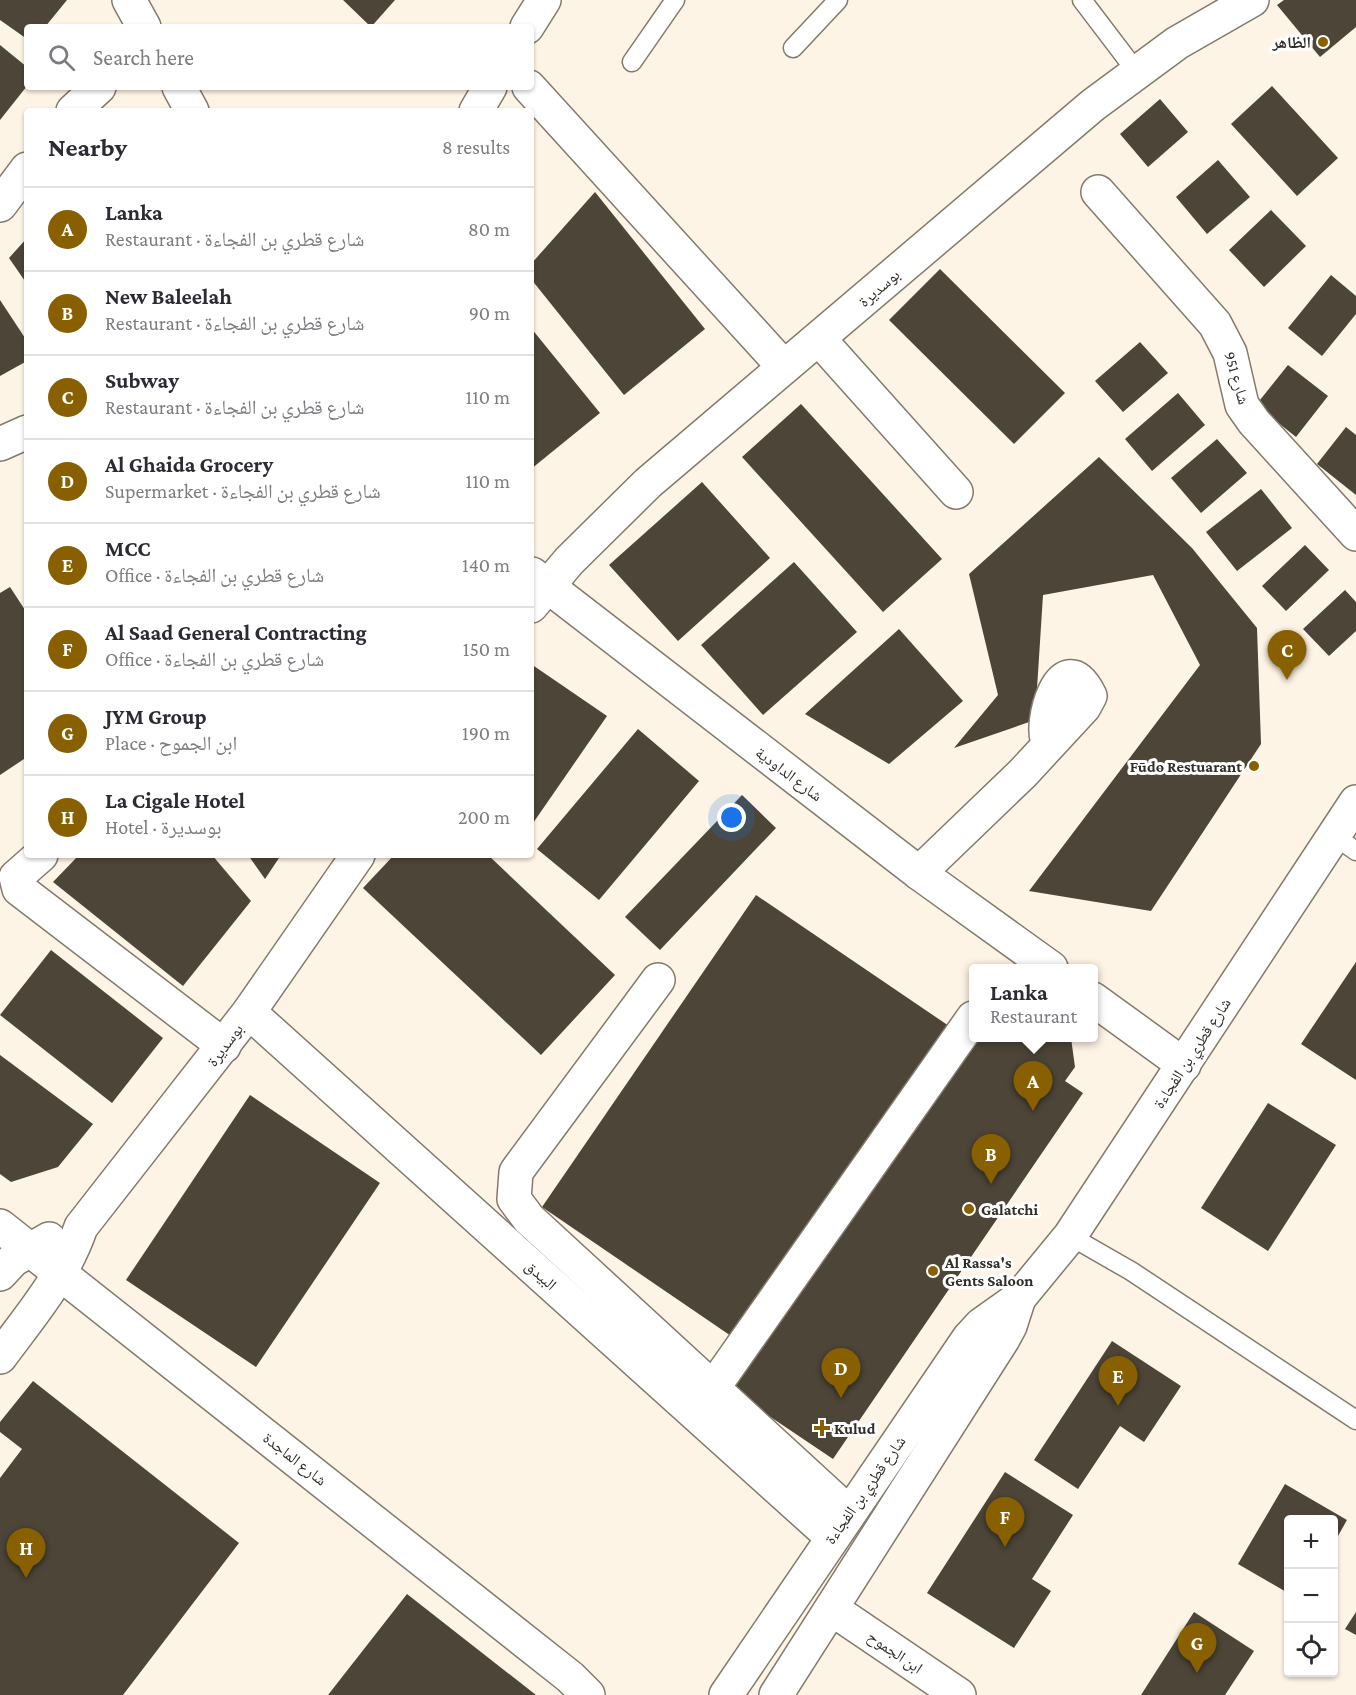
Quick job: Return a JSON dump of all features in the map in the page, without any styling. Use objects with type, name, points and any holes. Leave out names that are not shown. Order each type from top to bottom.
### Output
[{"type":"street","points":[[129,0],[142,24]]},
{"type":"street","points":[[529,24],[544,0]]},
{"type":"street","name":"بوسديرة","points":[[536,589],[569,561],[648,483],[1060,133],[1136,71],[1178,43],[1252,0]]},
{"type":"street","points":[[76,108],[96,90]]},
{"type":"street","points":[[180,90],[190,108]]},
{"type":"street","points":[[478,108],[488,90]]},
{"type":"street","points":[[532,90],[784,367]]},
{"type":"street","points":[[0,205],[24,173]]},
{"type":"street","name":"شارع 951","points":[[1098,192],[1215,324],[1230,353],[1242,405],[1254,422],[1356,534]]},
{"type":"street","points":[[819,339],[956,492]]},
{"type":"street","points":[[0,444],[24,433]]},
{"type":"street","name":"شارع الداودية","points":[[536,589],[919,873],[1015,958],[1035,964]]},
{"type":"street","points":[[919,873],[1023,773],[1049,743]]},
{"type":"street","name":"شارع قطري بن الفجاءة","points":[[726,1695],[969,1338],[981,1325],[1019,1298],[1070,1236],[1184,1065],[1344,843],[1356,802]]},
{"type":"street","points":[[38,858],[16,877],[19,889],[224,1046]]},
{"type":"street","name":"بوسديرة","points":[[0,1357],[61,1273],[72,1255],[81,1227],[224,1046],[356,858]]},
{"type":"street","points":[[658,980],[516,1172],[514,1198],[529,1219],[713,1388],[841,1525]]},
{"type":"street","points":[[1098,1003],[1184,1065]]},
{"type":"street","name":"البيدق","points":[[249,1012],[841,1525]]},
{"type":"street","points":[[713,1388],[969,1024]]},
{"type":"street","name":"شارع الماجدة","points":[[0,1226],[570,1677],[588,1695]]},
{"type":"street","name":"بوسديرة","points":[[0,1274],[13,1260],[30,1249],[81,1227]]},
{"type":"street","name":"شارع قطري بن الفجاءة","points":[[776,1695],[1003,1339],[1019,1298]]},
{"type":"street","name":"ابن الجموح","points":[[832,1609],[959,1695]]},
{"type":"lane","points":[[632,62],[675,0]]},
{"type":"lane","points":[[793,48],[838,0]]},
{"type":"lane","points":[[1082,0],[1136,71]]},
{"type":"lane","points":[[1070,1236],[1131,1271],[1356,1420]]},
{"type":"building","points":[[0,0],[67,0],[47,24],[24,24],[24,37],[0,20]]},
{"type":"building","points":[[343,0],[395,0],[374,24],[368,24]]},
{"type":"building","name":"الظاهر","points":[[1284,0],[1356,0],[1356,27],[1320,57],[1277,5]]},
{"type":"building","points":[[0,45],[24,65],[24,90],[0,120]]},
{"type":"building","points":[[1272,86],[1338,158],[1297,196],[1231,124]]},
{"type":"building","points":[[1160,99],[1188,132],[1148,167],[1120,134]]},
{"type":"building","points":[[1218,160],[1250,197],[1207,234],[1176,197]]},
{"type":"building","points":[[595,192],[705,329],[624,395],[534,283],[534,261]]},
{"type":"building","points":[[1271,210],[1306,246],[1264,287],[1229,250]]},
{"type":"building","points":[[24,241],[24,280],[9,258]]},
{"type":"building","points":[[940,269],[1065,393],[1014,444],[889,320]]},
{"type":"building","points":[[1331,275],[1356,296],[1356,314],[1322,356],[1288,328]]},
{"type":"building","points":[[0,300],[24,336],[24,363],[0,376]]},
{"type":"building","points":[[534,332],[600,413],[534,467]]},
{"type":"building","points":[[1140,342],[1168,373],[1123,412],[1095,381]]},
{"type":"building","points":[[1288,365],[1328,396],[1296,437],[1256,405]]},
{"type":"building","points":[[1178,393],[1205,425],[1152,471],[1125,439]]},
{"type":"building","points":[[801,404],[942,559],[883,612],[742,457]]},
{"type":"building","points":[[1346,427],[1356,435],[1356,495],[1317,464]]},
{"type":"building","points":[[1217,439],[1247,473],[1201,513],[1171,478]]},
{"type":"building","points":[[1099,457],[1192,548],[1257,628],[1261,744],[1151,911],[1029,891],[1200,665],[1153,575],[1043,595],[1035,720],[954,748],[998,695],[969,574]]},
{"type":"building","points":[[702,482],[770,558],[678,641],[609,565]]},
{"type":"building","points":[[1261,489],[1292,528],[1237,571],[1206,532]]},
{"type":"building","points":[[1305,545],[1329,570],[1286,611],[1262,586]]},
{"type":"building","points":[[794,562],[857,632],[763,715],[701,645]]},
{"type":"building","points":[[10,587],[24,608],[24,759],[0,775],[0,593]]},
{"type":"building","points":[[1345,590],[1356,602],[1356,631],[1329,656],[1303,629]]},
{"type":"building","points":[[899,629],[963,701],[889,764],[805,714]]},
{"type":"building","points":[[534,666],[607,716],[534,822]]},
{"type":"building","points":[[638,729],[699,781],[599,900],[537,849]]},
{"type":"building","points":[[742,795],[776,828],[660,950],[625,917]]},
{"type":"building","points":[[76,858],[215,858],[251,901],[183,986],[53,882]]},
{"type":"building","points":[[250,858],[279,858],[265,879]]},
{"type":"building","points":[[391,858],[491,858],[615,975],[541,1055],[363,888]]},
{"type":"building","points":[[756,895],[949,1026],[734,1338],[542,1207]]},
{"type":"building","points":[[51,950],[163,1038],[112,1103],[0,1015]]},
{"type":"building","points":[[1356,962],[1356,1080],[1301,1044]]},
{"type":"building","points":[[970,1042],[1072,1042],[1075,1067],[1065,1081],[1083,1093],[833,1459],[732,1391]]},
{"type":"building","points":[[0,1055],[93,1124],[58,1167],[11,1182],[0,1174]]},
{"type":"building","points":[[250,1095],[380,1183],[256,1367],[126,1280]]},
{"type":"building","points":[[1268,1103],[1336,1145],[1268,1251],[1201,1208]]},
{"type":"building","points":[[1112,1341],[1181,1386],[1144,1442],[1120,1426],[1078,1489],[1034,1460]]},
{"type":"building","points":[[33,1381],[239,1543],[123,1695],[0,1695],[0,1478],[22,1449],[0,1432],[0,1422]]},
{"type":"building","points":[[1005,1472],[1073,1515],[1032,1579],[1051,1591],[1014,1648],[927,1593]]},
{"type":"building","points":[[1285,1484],[1347,1520],[1338,1536],[1338,1515],[1284,1515],[1284,1591],[1238,1564]]},
{"type":"building","points":[[407,1594],[536,1695],[328,1695]]},
{"type":"building","points":[[1194,1612],[1254,1651],[1225,1695],[1141,1695]]},
{"type":"building","points":[[1356,1612],[1356,1635],[1345,1629]]},
{"type":"place","name":"الظاهر","points":[[1323,42]]},
{"type":"place","name":"Subway","points":[[1287,680]]},
{"type":"place","name":"Fūdo Restuarant","points":[[1254,766]]},
{"type":"place","name":"Lanka","points":[[1033,1111]]},
{"type":"place","name":"New Baleelah","points":[[991,1184]]},
{"type":"place","name":"Galatchi","points":[[969,1209]]},
{"type":"place","name":"Al Rassa's Gents Saloon","points":[[933,1271]]},
{"type":"place","name":"Al Ghaida Grocery","points":[[841,1398]]},
{"type":"place","name":"MCC","points":[[1118,1406]]},
{"type":"place","name":"Kulud","points":[[822,1428]]},
{"type":"place","name":"Al Saad General Contracting","points":[[1005,1547]]},
{"type":"place","name":"La Cigale Hotel","points":[[26,1578]]},
{"type":"place","name":"JYM Group","points":[[1197,1673]]}]
